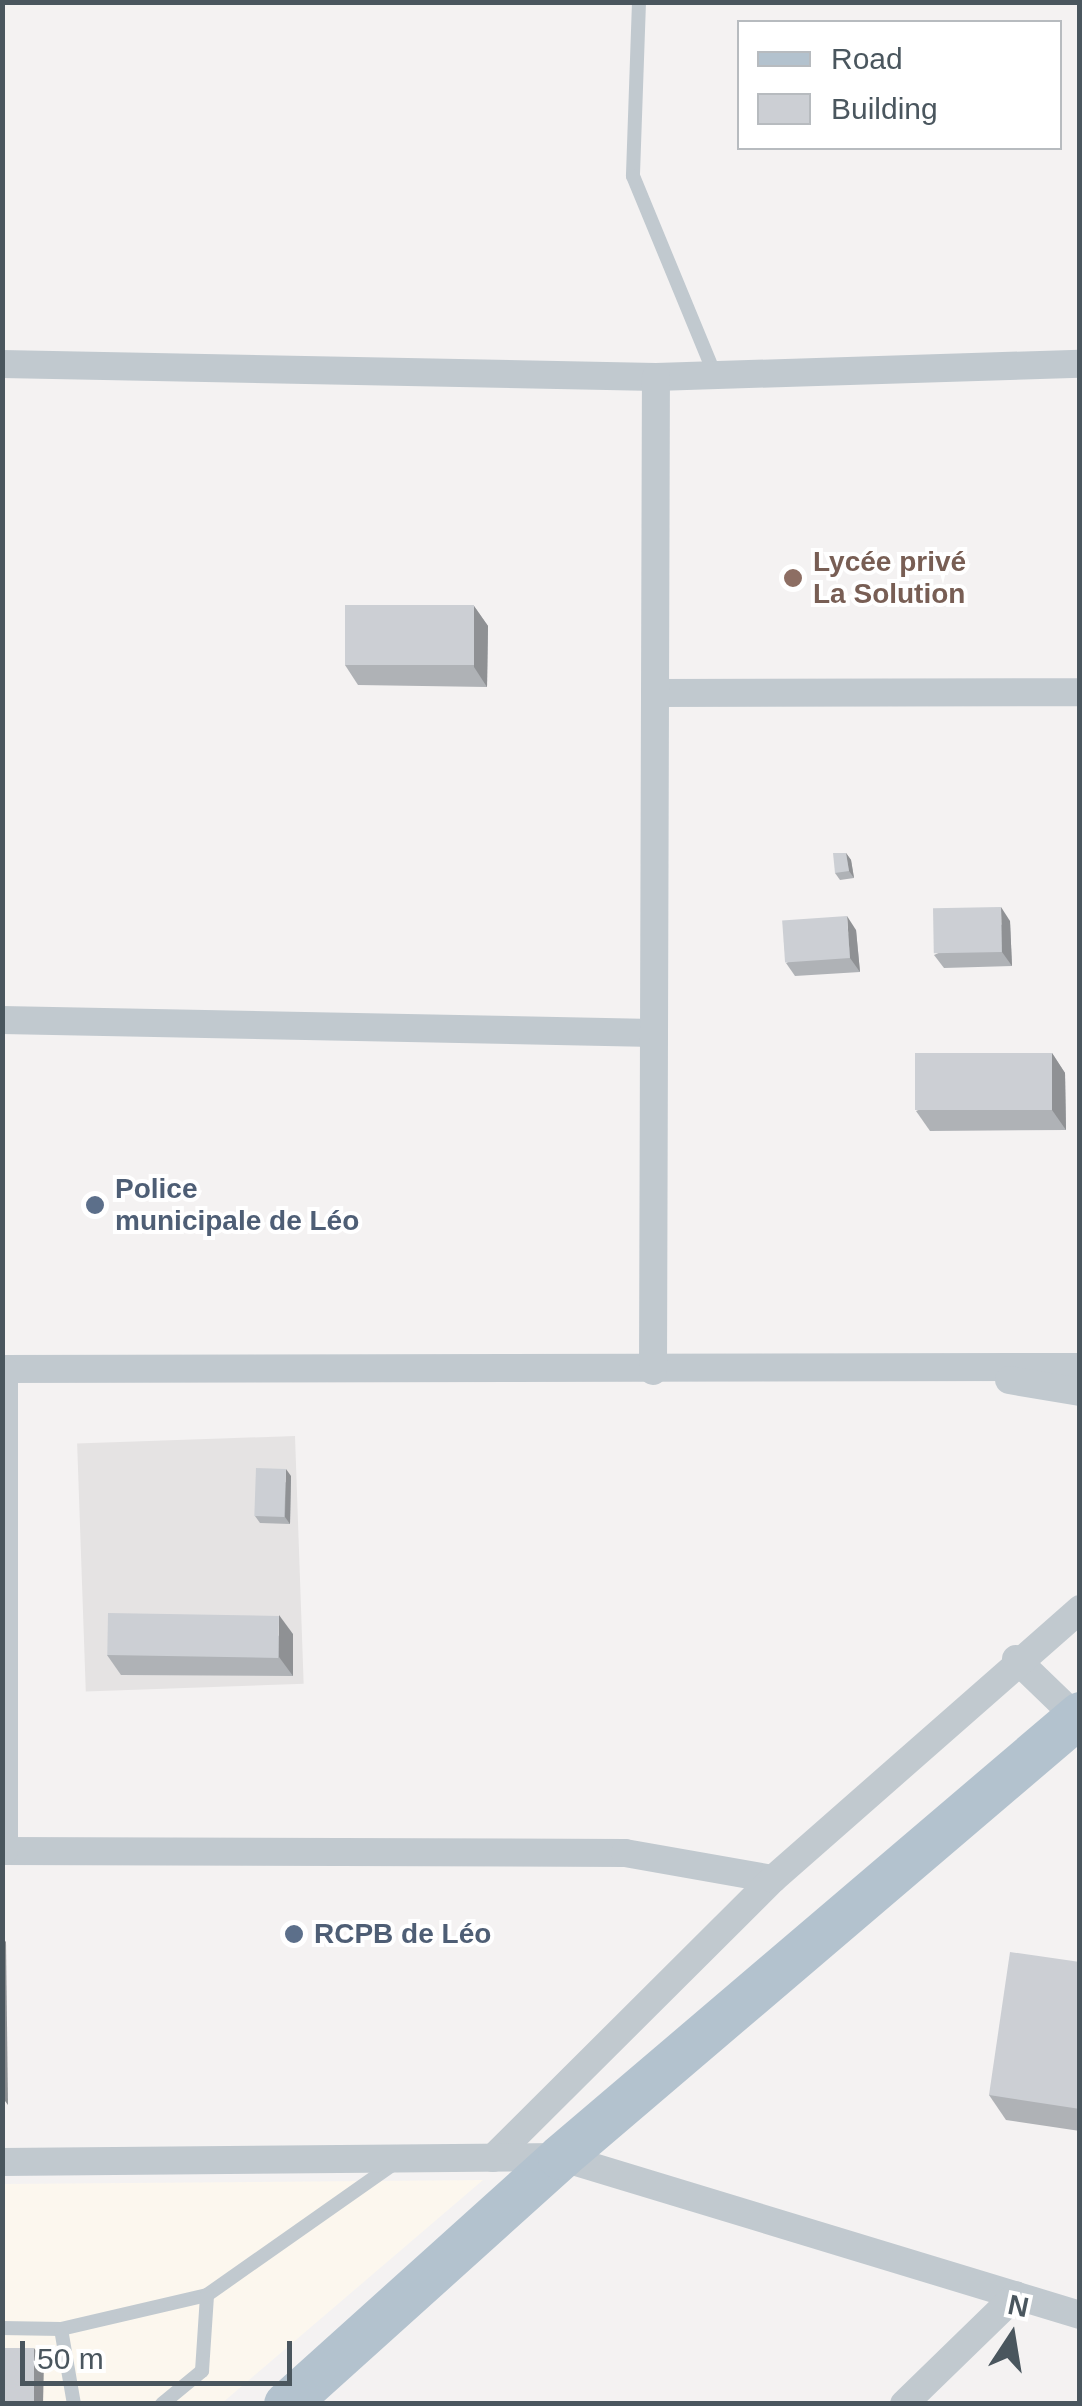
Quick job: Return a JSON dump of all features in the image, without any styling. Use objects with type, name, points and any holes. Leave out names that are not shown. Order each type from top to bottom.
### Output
[{"type":"main road","points":[[286,2404],[560,2157],[1078,1715]]},
{"type":"street","points":[[2,364],[656,378],[1080,364]]},
{"type":"street","points":[[653,1371],[656,378]]},
{"type":"street","points":[[655,693],[1080,692]]},
{"type":"street","points":[[2,1020],[654,1033]]},
{"type":"street","points":[[773,1879],[625,1853],[3,1851],[3,1370],[653,1371],[1080,1366]]},
{"type":"street","points":[[939,1367],[1080,1392]]},
{"type":"street","points":[[493,2158],[773,1879],[1016,1659],[1080,1609]]},
{"type":"street","points":[[1016,1659],[1078,1715]]},
{"type":"street","points":[[2,2162],[560,2157],[1080,2315]]},
{"type":"street","points":[[904,2404],[1016,2295]]},
{"type":"lane","points":[[639,2],[633,176],[715,376]]},
{"type":"lane","points":[[2,2328],[61,2329],[207,2295],[401,2158]]},
{"type":"lane","points":[[162,2404],[202,2371],[207,2295]]},
{"type":"lane","points":[[61,2329],[74,2404]]},
{"type":"shaded area","points":[[295,1436],[304,1684],[86,1691],[77,1444]]},
{"type":"shaded area","points":[[483,2180],[221,2404],[3,2403],[2,2184]]},
{"type":"building","points":[[345,605],[474,605],[474,665],[345,665]]},
{"type":"building","points":[[833,853],[846,853],[849,871],[835,873]]},
{"type":"building","points":[[1001,907],[1002,952],[934,953],[933,908]]},
{"type":"building","points":[[847,916],[850,958],[785,962],[782,921]]},
{"type":"building","points":[[915,1053],[1052,1053],[1052,1110],[915,1110]]},
{"type":"building","points":[[256,1468],[286,1469],[284,1517],[254,1516]]},
{"type":"building","points":[[108,1613],[279,1616],[278,1658],[107,1655]]},
{"type":"building","points":[[1010,1952],[1080,1962],[1080,2109],[989,2095]]},
{"type":"building","points":[[2,2348],[34,2348],[34,2404],[2,2404]]},
{"type":"place","name":"Lycée privé La Solution","points":[[793,578]]},
{"type":"place","name":"Police municipale de Léo","points":[[95,1205]]},
{"type":"place","name":"RCPB de Léo","points":[[294,1934]]}]
